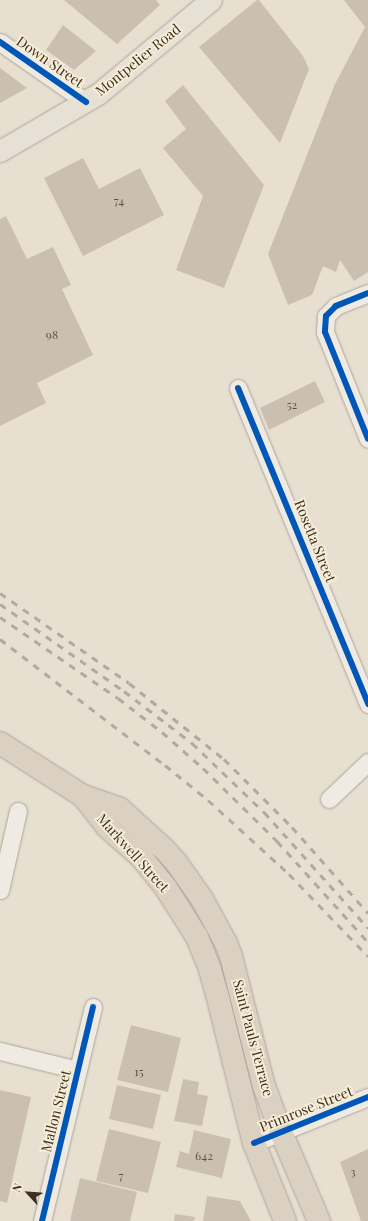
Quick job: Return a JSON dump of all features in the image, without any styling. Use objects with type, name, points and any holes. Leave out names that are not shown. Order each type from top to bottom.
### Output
[{"type":"highway","name":"Markwell Street","points":[[0,743],[83,796],[120,809],[176,862],[202,899],[226,943]]},
{"type":"highway","name":"Markwell Street","points":[[83,796],[107,827],[141,857],[166,888],[189,922],[204,953]]},
{"type":"highway","name":"Saint Pauls Terrace","points":[[226,943],[240,988],[260,1072],[281,1132],[319,1221]]},
{"type":"highway","name":"Saint Pauls Terrace","points":[[204,953],[217,994],[254,1143],[285,1221]]},
{"type":"main road","name":"Montpelier Road","points":[[0,151],[86,102],[115,81],[211,0]]},
{"type":"street","name":"Down Street","points":[[0,42],[86,102]]},
{"type":"street","points":[[368,293],[336,306],[326,316],[325,332],[368,439]]},
{"type":"street","name":"Rosetta Street","points":[[238,388],[368,704]]},
{"type":"street","points":[[329,799],[368,762]]},
{"type":"street","points":[[0,890],[18,811]]},
{"type":"street","name":"Mallon Street","points":[[42,1221],[93,1007]]},
{"type":"street","points":[[0,1051],[78,1070]]},
{"type":"street","name":"Primrose Street","points":[[254,1143],[368,1098]]},
{"type":"building","points":[[64,0],[156,0],[160,5],[117,44]]},
{"type":"building","points":[[257,0],[259,0],[303,56],[309,69],[280,143],[199,47]]},
{"type":"building","points":[[344,0],[368,0],[368,272],[354,281],[340,260],[336,272],[323,266],[312,295],[288,305],[268,254],[335,84],[365,27]]},
{"type":"building","points":[[63,25],[96,51],[74,70],[46,50]]},
{"type":"building","points":[[0,68],[27,88],[0,103]]},
{"type":"building","points":[[183,85],[264,185],[224,288],[176,270],[203,196],[163,148],[186,129],[165,101]]},
{"type":"building","points":[[83,158],[99,189],[140,168],[164,215],[83,256],[44,178]]},
{"type":"building","points":[[6,216],[27,259],[53,247],[71,285],[62,289],[93,355],[37,383],[46,403],[0,426],[0,219]]},
{"type":"building","points":[[315,381],[325,402],[269,430],[260,408]]},
{"type":"building","points":[[131,1025],[181,1038],[168,1092],[117,1080]]},
{"type":"building","points":[[183,1079],[199,1082],[197,1094],[208,1096],[202,1126],[174,1121]]},
{"type":"building","points":[[117,1085],[161,1095],[153,1129],[109,1119]]},
{"type":"building","points":[[0,1090],[31,1097],[7,1203],[0,1201]]},
{"type":"building","points":[[109,1129],[161,1142],[148,1193],[96,1181]]},
{"type":"building","points":[[194,1130],[231,1139],[222,1178],[176,1167],[180,1151],[189,1154]]},
{"type":"building","points":[[368,1149],[368,1221],[361,1221],[340,1162]]},
{"type":"building","points":[[80,1178],[137,1192],[130,1221],[70,1221]]},
{"type":"building","points":[[207,1196],[240,1201],[251,1221],[203,1221]]},
{"type":"building","points":[[175,1214],[195,1217],[194,1221],[174,1221]]},
{"type":"railway","points":[[0,593],[129,683],[224,759],[292,827],[368,913]]},
{"type":"railway","points":[[0,604],[124,691],[192,743],[264,812],[368,928]]},
{"type":"railway","points":[[0,617],[118,698],[162,732],[203,768],[277,841],[368,942]]},
{"type":"railway","points":[[0,639],[165,765],[208,800],[289,874],[368,956]]},
{"type":"cycle path","points":[[0,42],[86,102]]},
{"type":"cycle path","points":[[368,293],[336,306],[326,316],[325,332],[368,439]]},
{"type":"cycle path","points":[[238,388],[368,704]]},
{"type":"cycle path","points":[[42,1221],[93,1007]]},
{"type":"cycle path","points":[[254,1143],[368,1097]]}]
